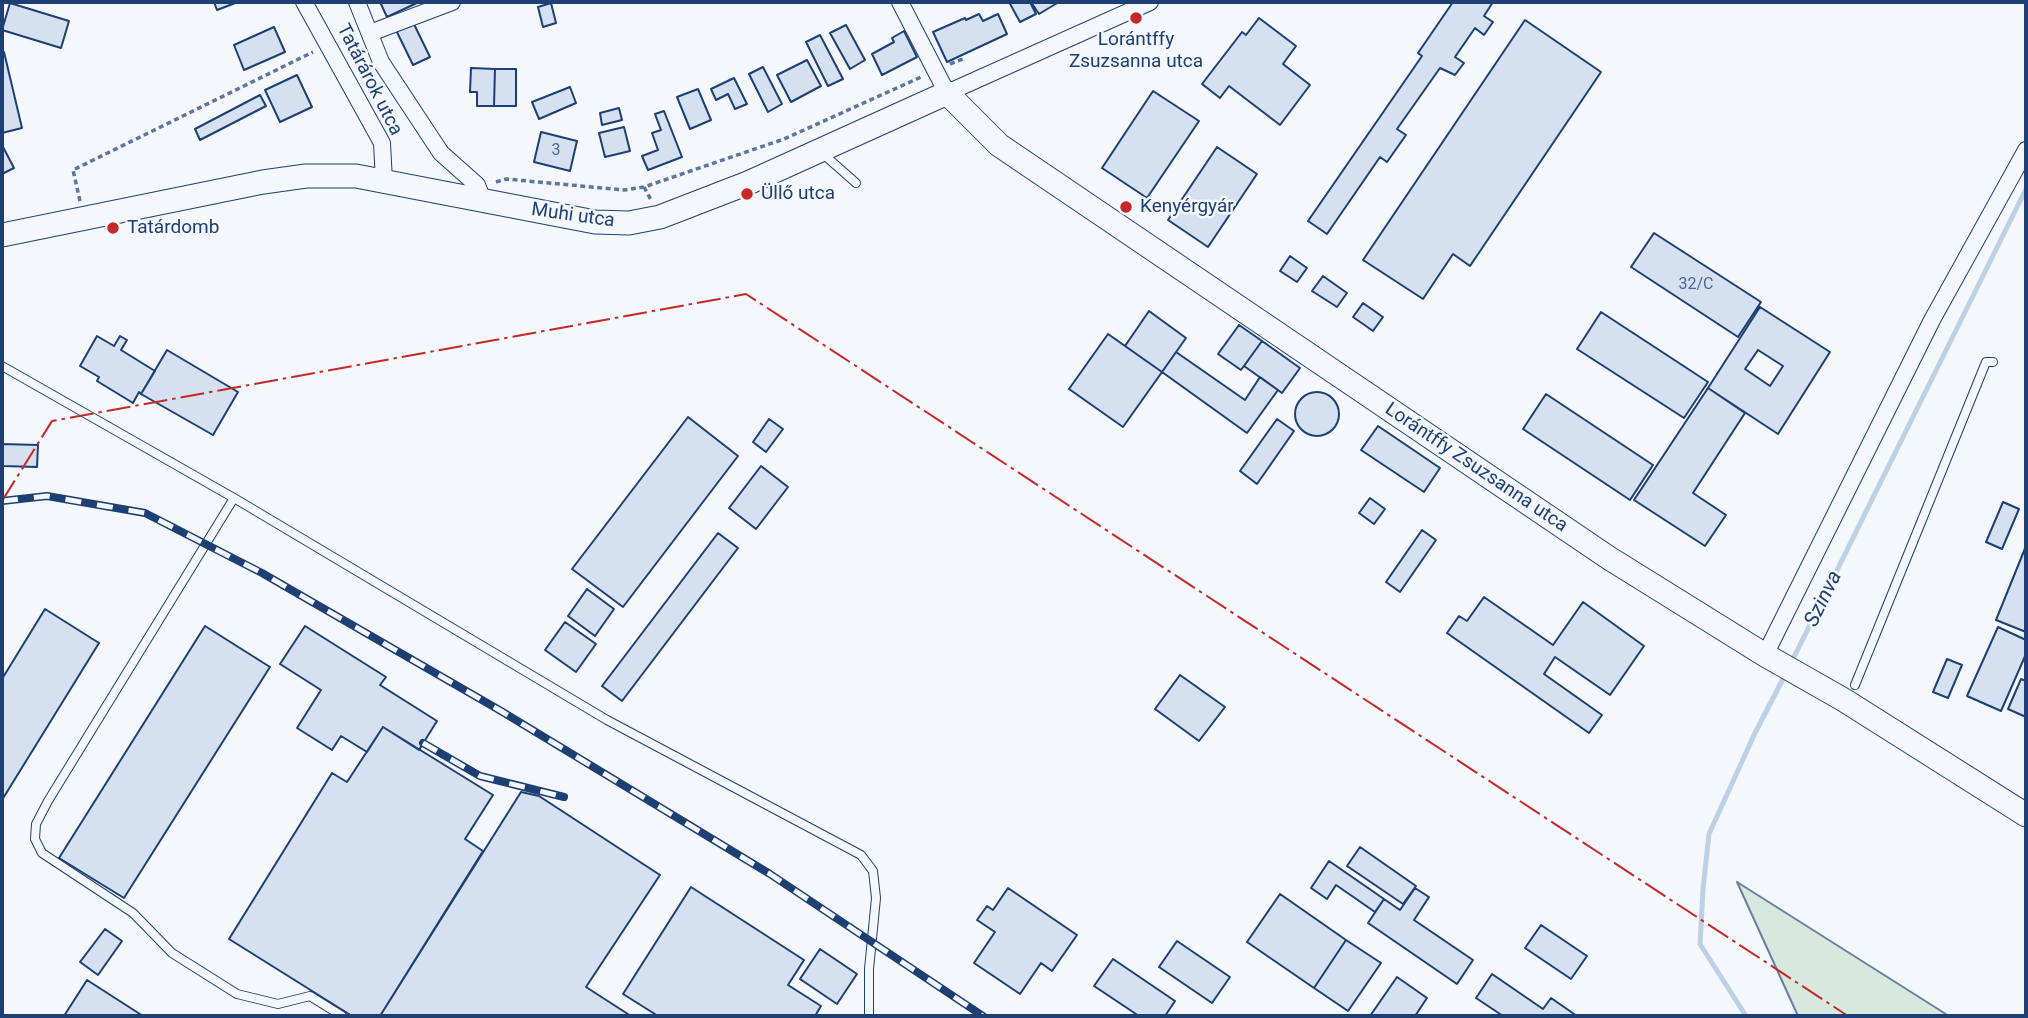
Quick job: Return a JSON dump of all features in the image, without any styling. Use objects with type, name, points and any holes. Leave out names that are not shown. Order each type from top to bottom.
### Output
[{"type":"main road","name":"Muhi utca","points":[[2,234],[263,181],[306,176],[356,176],[595,222],[629,223],[660,217],[820,151],[947,93]]},
{"type":"main road","name":"Lorántffy Zsuzsanna utca","points":[[947,93],[999,145],[1609,558],[1765,655],[1850,692],[2026,815]]},
{"type":"street","name":"Tatárárok utca","points":[[304,2],[382,143],[384,182]]},
{"type":"street","name":"Tatárárok utca","points":[[357,2],[381,62],[442,153],[472,178],[482,200]]},
{"type":"street","points":[[370,33],[452,2]]},
{"type":"street","points":[[900,2],[947,93]]},
{"type":"street","name":"Muhi utca","points":[[947,93],[1150,2]]},
{"type":"street","points":[[1765,655],[1932,320],[2026,150]]},
{"type":"lane","points":[[820,151],[856,183]]},
{"type":"lane","points":[[1850,692],[1986,362],[1993,362]]},
{"type":"lane","points":[[2,366],[234,498],[607,720],[861,855],[873,871],[876,898],[869,970],[869,1016]]},
{"type":"lane","points":[[234,498],[48,801],[36,824],[35,839],[43,853],[134,913],[172,953],[237,994],[278,1004],[310,996],[342,1016]]},
{"type":"path","points":[[84,219],[73,170],[328,44]]},
{"type":"path","points":[[482,200],[492,185],[506,179],[602,189],[644,187],[784,139],[935,70]]},
{"type":"shaded area","points":[[1737,882],[1949,1016],[1798,1016]]},
{"type":"building","points":[[214,2],[238,2],[217,10]]},
{"type":"building","points":[[380,2],[419,2],[387,17]]},
{"type":"building","points":[[1009,2],[1030,2],[1036,14],[1020,22]]},
{"type":"building","points":[[1031,2],[1059,2],[1039,14]]},
{"type":"building","points":[[1453,2],[1493,2],[1484,16],[1493,22],[1484,35],[1475,28],[1455,57],[1464,63],[1455,75],[1440,68],[1397,129],[1406,135],[1387,162],[1380,157],[1327,234],[1308,221],[1422,56],[1418,53]]},
{"type":"building","points":[[10,3],[69,21],[61,48],[2,30]]},
{"type":"building","points":[[551,3],[556,23],[543,27],[538,7]]},
{"type":"building","points":[[979,14],[983,21],[998,14],[1007,34],[947,62],[933,32]]},
{"type":"building","points":[[411,18],[430,57],[413,65],[394,26]]},
{"type":"building","points":[[1259,18],[1296,46],[1283,64],[1310,85],[1280,125],[1229,86],[1220,98],[1202,84],[1242,32],[1246,35]]},
{"type":"building","points":[[1525,20],[1601,72],[1470,266],[1453,254],[1423,299],[1363,260]]},
{"type":"building","points":[[846,25],[865,60],[850,69],[830,33]]},
{"type":"building","points":[[274,27],[285,52],[244,70],[234,45]]},
{"type":"building","points":[[904,31],[917,57],[882,75],[872,54],[894,42],[892,38]]},
{"type":"building","points":[[820,35],[843,79],[828,86],[806,42]]},
{"type":"building","points":[[2,52],[22,128],[2,133]]},
{"type":"building","points":[[807,60],[821,86],[791,102],[777,75]]},
{"type":"building","points":[[763,67],[782,104],[768,112],[749,74]]},
{"type":"building","points":[[471,68],[495,69],[494,106],[477,106],[477,92],[470,92]]},
{"type":"building","points":[[495,69],[516,69],[516,106],[494,106]]},
{"type":"building","points":[[297,75],[312,107],[280,122],[265,90]]},
{"type":"building","points":[[734,78],[747,104],[735,109],[728,94],[716,100],[711,89]]},
{"type":"building","points":[[570,87],[576,103],[539,119],[532,102]]},
{"type":"building","points":[[698,89],[711,120],[690,129],[677,97]]},
{"type":"building","points":[[1153,91],[1199,121],[1147,198],[1102,168]]},
{"type":"building","points":[[260,95],[266,106],[200,140],[195,129]]},
{"type":"building","points":[[619,108],[622,120],[602,125],[600,113]]},
{"type":"building","points":[[664,111],[682,157],[648,170],[642,156],[658,150],[652,133],[661,130],[655,114]]},
{"type":"building","points":[[624,127],[630,151],[605,157],[599,133]]},
{"type":"building","points":[[541,132],[577,141],[570,171],[534,162]]},
{"type":"building","points":[[2,145],[14,168],[2,174]]},
{"type":"building","points":[[1217,147],[1257,174],[1208,247],[1168,220]]},
{"type":"building","points":[[1654,233],[1761,302],[1738,337],[1631,267]]},
{"type":"building","points":[[1290,256],[1307,268],[1297,282],[1280,271]]},
{"type":"building","points":[[1323,276],[1347,293],[1337,307],[1312,291]]},
{"type":"building","points":[[1363,303],[1383,317],[1373,331],[1353,317]]},
{"type":"building","points":[[1760,307],[1830,352],[1778,434],[1708,388]],"holes":[[[1758,350],[1783,366],[1770,386],[1745,369]]]},
{"type":"building","points":[[1149,311],[1186,338],[1162,372],[1125,346]]},
{"type":"building","points":[[1601,312],[1708,382],[1684,418],[1577,349]]},
{"type":"building","points":[[1239,325],[1262,341],[1241,370],[1218,354]]},
{"type":"building","points":[[1108,334],[1162,372],[1123,427],[1069,389]]},
{"type":"building","points":[[97,336],[114,346],[120,336],[127,340],[121,350],[155,371],[133,403],[97,381],[99,377],[80,366]]},
{"type":"building","points":[[1262,341],[1300,368],[1282,393],[1244,366]]},
{"type":"building","points":[[167,350],[238,392],[213,435],[141,394]]},
{"type":"building","points":[[1176,352],[1245,400],[1260,377],[1278,390],[1247,433],[1162,372]]},
{"type":"building","points":[[1708,388],[1745,413],[1693,493],[1726,515],[1705,546],[1634,500]]},
{"type":"building","points":[[1317,392],[1332,399],[1339,414],[1332,429],[1317,436],[1302,429],[1295,414],[1302,399]]},
{"type":"building","points":[[1546,394],[1653,465],[1630,500],[1523,429]]},
{"type":"building","points":[[688,417],[738,456],[623,607],[572,569]]},
{"type":"building","points":[[769,419],[783,429],[766,452],[753,442]]},
{"type":"building","points":[[1277,419],[1294,431],[1257,484],[1240,471]]},
{"type":"building","points":[[1378,426],[1440,468],[1424,492],[1361,450]]},
{"type":"building","points":[[2,444],[38,445],[37,467],[2,466]]},
{"type":"building","points":[[761,466],[788,487],[756,529],[729,508]]},
{"type":"building","points":[[1370,498],[1385,509],[1374,524],[1359,513]]},
{"type":"building","points":[[2003,502],[2019,509],[2002,549],[1986,542]]},
{"type":"building","points":[[1422,530],[1436,540],[1400,592],[1386,582]]},
{"type":"building","points":[[718,533],[738,548],[622,701],[602,686]]},
{"type":"building","points":[[2026,546],[2026,632],[1996,620]]},
{"type":"building","points":[[587,589],[614,609],[595,636],[568,616]]},
{"type":"building","points":[[1484,597],[1553,645],[1583,602],[1644,646],[1610,695],[1555,657],[1544,674],[1602,715],[1589,733],[1447,633],[1459,616],[1467,621]]},
{"type":"building","points":[[45,609],[99,643],[2,800],[2,679]]},
{"type":"building","points":[[565,622],[596,644],[576,672],[545,650]]},
{"type":"building","points":[[205,626],[270,667],[124,898],[59,858]]},
{"type":"building","points":[[305,626],[386,677],[380,685],[437,721],[419,750],[383,727],[367,752],[341,736],[332,750],[297,728],[321,690],[280,664]]},
{"type":"building","points":[[1998,627],[2026,640],[2026,654],[2001,711],[1967,696]]},
{"type":"building","points":[[1947,659],[1962,665],[1948,698],[1933,692]]},
{"type":"building","points":[[1180,675],[1225,707],[1199,741],[1155,709]]},
{"type":"building","points":[[2021,679],[2026,681],[2026,717],[2008,709]]},
{"type":"building","points":[[383,727],[493,795],[465,839],[483,851],[380,1016],[352,1016],[229,939],[332,773],[347,782]]},
{"type":"building","points":[[521,792],[539,796],[660,875],[586,987],[631,1016],[380,1016]]},
{"type":"building","points":[[1360,847],[1416,886],[1403,904],[1347,866]]},
{"type":"building","points":[[1329,861],[1384,899],[1375,912],[1336,885],[1327,899],[1311,888]]},
{"type":"building","points":[[691,887],[804,960],[788,985],[821,1006],[815,1016],[658,1016],[623,994]]},
{"type":"building","points":[[1008,888],[1077,935],[1052,971],[1041,963],[1020,994],[974,963],[995,932],[977,920],[987,906],[993,910]]},
{"type":"building","points":[[1415,888],[1429,897],[1414,920],[1473,960],[1457,984],[1368,923],[1384,899],[1400,910]]},
{"type":"building","points":[[1280,894],[1346,940],[1314,988],[1247,942]]},
{"type":"building","points":[[1541,925],[1587,956],[1571,979],[1525,948]]},
{"type":"building","points":[[105,929],[122,941],[98,975],[80,962]]},
{"type":"building","points":[[1346,940],[1381,963],[1348,1011],[1314,988]]},
{"type":"building","points":[[1177,941],[1230,977],[1212,1003],[1159,967]]},
{"type":"building","points":[[820,949],[857,974],[837,1004],[800,979]]},
{"type":"building","points":[[1113,959],[1175,1001],[1165,1016],[1139,1016],[1094,986]]},
{"type":"building","points":[[1492,974],[1543,1009],[1551,998],[1577,1016],[1503,1016],[1476,998]]},
{"type":"building","points":[[1397,977],[1427,998],[1415,1016],[1370,1016]]},
{"type":"building","points":[[87,980],[143,1016],[64,1016]]},
{"type":"waterway","name":"Szinva","points":[[1791,663],[2026,189]]},
{"type":"waterway","name":"Szinva","points":[[1746,1016],[1700,944],[1709,834],[1785,675]]},
{"type":"railway","points":[[2,501],[47,496],[145,513],[262,573],[501,711],[770,874],[983,1016]]},
{"type":"railway","points":[[423,743],[480,776],[564,797]]},
{"type":"power","points":[[2,501],[52,421],[746,294],[1848,1016]]},
{"type":"place","name":"Lorántffy Zsuzsanna utca","points":[[1136,18]]},
{"type":"place","name":"Üllő utca","points":[[747,194]]},
{"type":"place","name":"Kenyérgyár","points":[[1126,207]]},
{"type":"place","name":"Tatárdomb","points":[[113,228]]}]
